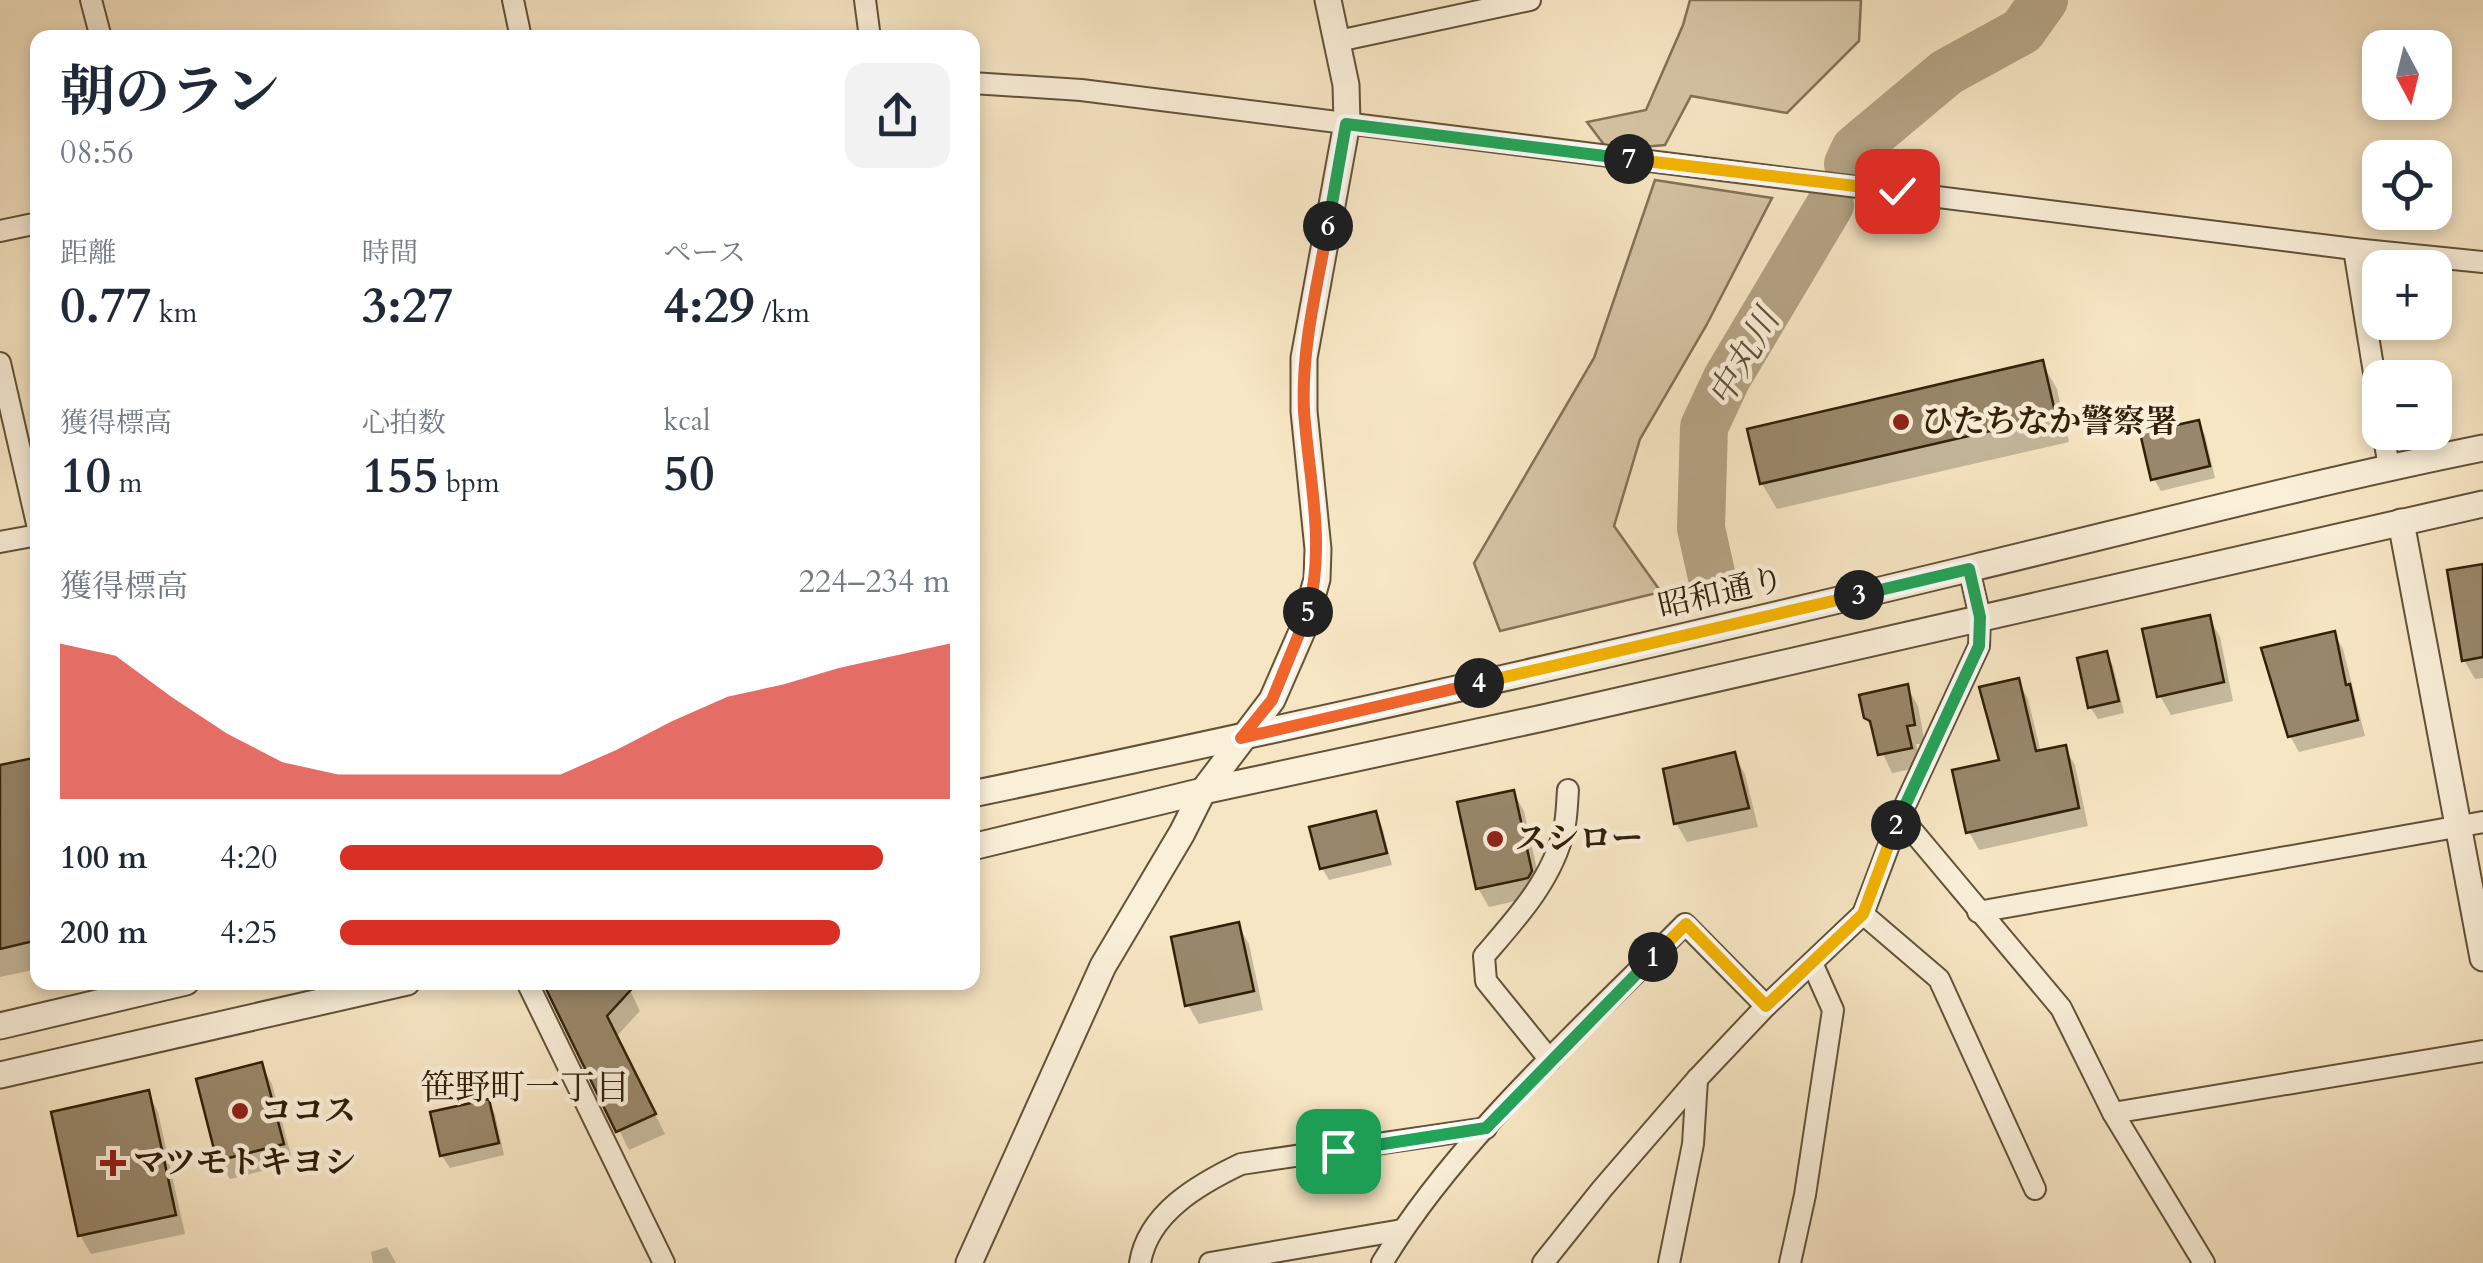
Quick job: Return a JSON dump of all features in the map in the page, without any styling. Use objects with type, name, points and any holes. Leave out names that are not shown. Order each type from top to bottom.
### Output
[{"type":"street","points":[[91,0],[99,30]]},
{"type":"street","points":[[513,0],[519,30]]},
{"type":"street","points":[[865,0],[869,30]]},
{"type":"street","points":[[969,1263],[1103,966],[1182,834],[1203,791],[1272,700],[1303,629],[1316,579],[1315,505],[1304,411],[1304,358],[1346,124],[1346,85],[1328,0]]},
{"type":"street","points":[[1338,42],[1466,7],[1530,0]]},
{"type":"street","points":[[980,84],[1081,90],[2483,262]]},
{"type":"street","points":[[0,231],[30,225]]},
{"type":"street","points":[[2354,249],[2372,360]]},
{"type":"street","points":[[0,363],[30,496]]},
{"type":"street","name":"昭和通り","points":[[980,792],[1241,738],[2483,448]]},
{"type":"street","points":[[2387,450],[2389,467]]},
{"type":"street","points":[[980,845],[1203,791],[1543,718],[2483,504]]},
{"type":"street","points":[[2401,522],[2471,824],[2483,958]]},
{"type":"street","points":[[0,542],[30,533]]},
{"type":"street","points":[[1544,1263],[1602,1189],[1698,1079],[1766,1006],[1863,914],[1900,816],[1979,646],[1980,617],[1969,569]]},
{"type":"street","points":[[1550,1060],[1486,981],[1484,956],[1523,911],[1548,872],[1564,830],[1568,790]]},
{"type":"street","points":[[1900,816],[2061,1008],[2113,1113],[2204,1263]]},
{"type":"street","points":[[1978,912],[2471,824]]},
{"type":"street","points":[[1863,914],[1939,980],[2035,1189]]},
{"type":"street","points":[[1382,1263],[1402,1230],[1486,1128],[1686,924],[1766,1006]]},
{"type":"street","points":[[1790,1263],[1805,1195],[1833,1010],[1812,963]]},
{"type":"street","points":[[0,1026],[140,990]]},
{"type":"street","points":[[0,1075],[372,990]]},
{"type":"street","points":[[531,990],[664,1263]]},
{"type":"street","points":[[2113,1113],[2483,1051]]},
{"type":"street","points":[[1669,1263],[1693,1144],[1698,1079]]},
{"type":"street","points":[[1140,1263],[1142,1250],[1164,1214],[1208,1179],[1240,1164],[1486,1128]]},
{"type":"street","points":[[1210,1263],[1402,1230]]},
{"type":"shaded area","points":[[1690,0],[1861,0],[1859,41],[1787,113],[1691,96],[1665,145],[1608,150],[1587,122],[1646,110]]},
{"type":"shaded area","points":[[1655,180],[1772,198],[1706,326],[1640,439],[1614,526],[1661,592],[1500,631],[1474,563],[1594,358]]},
{"type":"building","name":"ひたちなか警察署","points":[[2043,360],[2056,416],[1760,484],[1747,429]]},
{"type":"building","points":[[2199,420],[2210,466],[2151,480],[2140,433]]},
{"type":"building","points":[[2483,564],[2483,657],[2462,661],[2447,570]]},
{"type":"building","points":[[2210,615],[2224,682],[2157,697],[2142,629]]},
{"type":"building","points":[[2335,631],[2358,720],[2288,737],[2261,648]]},
{"type":"building","points":[[2107,651],[2119,701],[2088,708],[2077,658]]},
{"type":"building","points":[[2019,678],[2036,751],[2066,745],[2079,808],[1966,833],[1952,770],[1999,760],[1979,687]]},
{"type":"building","points":[[1908,684],[1915,725],[1907,726],[1912,748],[1878,755],[1859,695]]},
{"type":"building","points":[[1735,752],[1749,808],[1674,824],[1663,769]]},
{"type":"building","points":[[30,759],[30,942],[0,949],[0,765]]},
{"type":"building","name":"スシロー","points":[[1514,790],[1532,871],[1528,878],[1476,889],[1457,802]]},
{"type":"building","points":[[1376,811],[1387,853],[1320,869],[1309,827]]},
{"type":"building","points":[[1239,922],[1254,991],[1185,1006],[1171,937]]},
{"type":"building","points":[[546,990],[631,990],[607,1016],[656,1114],[616,1132]]},
{"type":"building","name":"ココス","points":[[262,1062],[284,1144],[217,1161],[196,1079]]},
{"type":"building","name":"マツモトキヨシ","points":[[149,1090],[176,1215],[78,1236],[51,1112]]},
{"type":"building","points":[[489,1099],[499,1143],[440,1156],[430,1112]]},
{"type":"waterway","name":"中丸川","points":[[1848,164],[1855,149],[1947,72],[2022,31],[2044,0]]},
{"type":"waterway","name":"中丸川","points":[[1713,582],[1701,528],[1704,427],[1727,378],[1830,205]]},
{"type":"place","name":"ひたちなか警察署","points":[[1901,422]]},
{"type":"place","name":"スシロー","points":[[1495,839]]},
{"type":"place","name":"ココス","points":[[240,1111]]},
{"type":"place","name":"マツモトキヨシ","points":[[113,1163]]},
{"type":"district","name":"笹野町一丁目","points":[[525,1088]]},
{"type":"route","points":[[1338,1151],[1486,1128],[1686,924],[1766,1006],[1863,914],[1900,816],[1979,646],[1980,617],[1969,569],[1241,738],[1272,700],[1303,629],[1316,579],[1318,549],[1304,411],[1304,358],[1346,124],[1897,191]]}]
